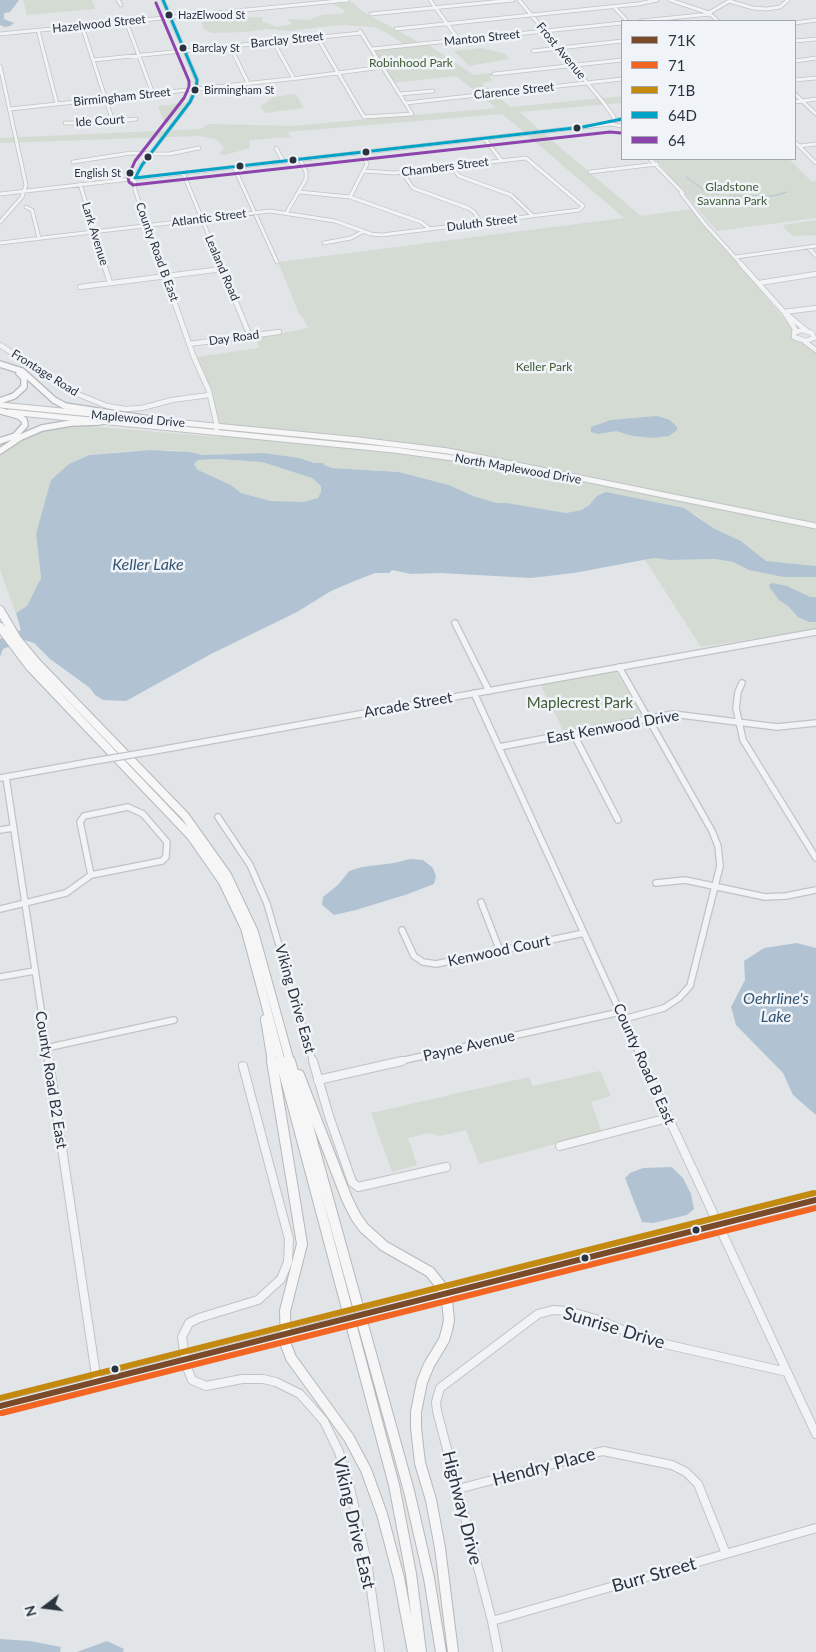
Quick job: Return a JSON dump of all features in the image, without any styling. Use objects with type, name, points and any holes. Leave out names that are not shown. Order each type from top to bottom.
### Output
[{"type":"highway","points":[[0,364],[22,371],[54,400],[65,406],[168,422]]},
{"type":"highway","points":[[0,368],[19,373],[26,381],[18,394],[0,401]]},
{"type":"highway","points":[[0,409],[19,416],[24,420],[25,425],[15,436],[0,441]]},
{"type":"highway","points":[[0,451],[21,437],[42,428],[71,423],[100,422]]},
{"type":"highway","points":[[0,610],[21,650],[204,852],[223,882],[248,936],[394,1485],[411,1574],[421,1652]]},
{"type":"highway","points":[[1,629],[185,816],[213,852],[235,890],[254,932],[409,1492],[428,1578],[441,1652]]},
{"type":"highway","points":[[257,972],[302,1244],[286,1311],[284,1335],[286,1345],[291,1358],[349,1438],[366,1470],[382,1514],[399,1578],[413,1652]]},
{"type":"highway","points":[[282,1030],[337,1175],[356,1217],[364,1228],[384,1246],[430,1272],[437,1279],[445,1294],[449,1311],[448,1330],[422,1382],[416,1412],[416,1428],[420,1463],[431,1500],[440,1548],[453,1652]]},
{"type":"main road","name":"Maplewood Drive","points":[[0,409],[58,411],[217,426]]},
{"type":"main road","name":"North Maplewood Drive","points":[[0,409],[100,422],[394,450],[484,462],[816,530]]},
{"type":"main road","name":"North Maplewood Drive","points":[[217,426],[367,440],[457,453],[816,526]]},
{"type":"street","points":[[118,0],[120,5]]},
{"type":"street","points":[[135,178],[150,153],[190,102],[196,89],[197,80],[163,0]]},
{"type":"street","name":"Hazelwood Street","points":[[0,34],[348,0]]},
{"type":"street","points":[[430,0],[459,40]]},
{"type":"street","points":[[371,14],[513,0]]},
{"type":"street","name":"Frost Avenue","points":[[519,0],[603,102],[614,117],[613,121],[620,126]]},
{"type":"street","points":[[396,28],[614,7],[649,3],[657,0]]},
{"type":"street","points":[[670,0],[710,13],[717,20]]},
{"type":"street","points":[[650,20],[710,13],[730,0],[752,8],[767,9],[780,7],[788,0]]},
{"type":"street","points":[[614,7],[626,20]]},
{"type":"street","points":[[796,23],[816,20]]},
{"type":"street","points":[[126,21],[153,94]]},
{"type":"street","points":[[810,21],[816,27]]},
{"type":"street","name":"Manton Street","points":[[372,49],[621,23]]},
{"type":"street","points":[[82,26],[113,122]]},
{"type":"street","points":[[38,30],[57,104]]},
{"type":"street","name":"Barclay Street","points":[[93,60],[361,32],[372,49]]},
{"type":"street","points":[[317,37],[366,118],[412,114],[372,49]]},
{"type":"street","points":[[796,41],[816,39]]},
{"type":"street","points":[[274,41],[294,79]]},
{"type":"street","points":[[533,51],[621,41]]},
{"type":"street","points":[[230,46],[248,83]]},
{"type":"street","points":[[796,61],[816,58]]},
{"type":"street","points":[[494,74],[621,60]]},
{"type":"street","points":[[0,66],[25,191],[0,222]]},
{"type":"street","name":"Birmingham Street","points":[[10,109],[294,79],[383,67]]},
{"type":"street","points":[[796,80],[816,78]]},
{"type":"street","name":"Clarence Street","points":[[406,103],[621,80]]},
{"type":"street","points":[[400,94],[433,91]]},
{"type":"street","points":[[0,95],[6,94]]},
{"type":"street","points":[[796,95],[816,114]]},
{"type":"street","points":[[796,102],[816,99]]},
{"type":"street","name":"Frost Avenue","points":[[603,102],[621,118]]},
{"type":"street","name":"Ide Court","points":[[65,123],[113,122],[136,118]]},
{"type":"street","points":[[583,127],[621,119]]},
{"type":"street","points":[[0,194],[583,127],[620,126]]},
{"type":"street","points":[[484,138],[501,160]]},
{"type":"street","points":[[796,143],[816,163]]},
{"type":"street","points":[[799,146],[816,144]]},
{"type":"street","points":[[73,162],[131,153],[176,153],[199,148]]},
{"type":"street","points":[[276,148],[283,161]]},
{"type":"street","points":[[350,197],[367,162],[362,152]]},
{"type":"street","name":"Chambers Street","points":[[364,171],[402,172],[526,158],[583,206],[579,210]]},
{"type":"street","points":[[287,212],[306,176],[300,159]]},
{"type":"street","points":[[651,160],[657,164]]},
{"type":"street","points":[[655,160],[705,224],[711,228],[784,312],[815,336],[816,344]]},
{"type":"street","points":[[590,172],[657,164]]},
{"type":"street","points":[[451,166],[460,176],[507,192],[533,216]]},
{"type":"street","points":[[234,167],[277,262]]},
{"type":"street","points":[[402,172],[413,188],[468,208],[474,212],[481,223]]},
{"type":"street","name":"Lealand Road","points":[[183,173],[250,336]]},
{"type":"street","name":"County Road B East","points":[[135,178],[135,190],[147,225],[190,344],[203,374],[217,426],[216,433]]},
{"type":"street","name":"Lark Avenue","points":[[80,184],[110,283]]},
{"type":"street","points":[[298,192],[350,197],[421,222],[430,229]]},
{"type":"street","points":[[26,207],[32,210],[39,238]]},
{"type":"street","name":"Duluth Street","points":[[386,235],[579,210]]},
{"type":"street","name":"Atlantic Street","points":[[0,243],[270,211],[287,212],[335,221],[374,234],[386,235]]},
{"type":"street","points":[[324,243],[351,238],[364,231]]},
{"type":"street","points":[[736,257],[816,246]]},
{"type":"street","points":[[808,247],[816,256]]},
{"type":"street","points":[[80,287],[222,269]]},
{"type":"street","points":[[758,283],[816,274]]},
{"type":"street","points":[[784,312],[816,308]]},
{"type":"street","points":[[784,312],[795,329],[795,338],[816,350]]},
{"type":"street","points":[[794,333],[808,331]]},
{"type":"street","name":"Day Road","points":[[190,344],[279,332]]},
{"type":"street","points":[[803,341],[815,336]]},
{"type":"street","name":"Frontage Road","points":[[0,345],[70,391],[107,406],[125,409],[142,408],[177,399],[208,395]]},
{"type":"street","points":[[455,623],[489,691]]},
{"type":"street","name":"Arcade Street","points":[[3,778],[816,632]]},
{"type":"street","name":"Payne Avenue","points":[[318,1080],[664,1008],[679,998],[690,986],[720,866],[718,846],[715,836],[619,667]]},
{"type":"street","points":[[742,682],[736,699],[738,722],[748,747],[816,858]]},
{"type":"street","name":"County Road B East","points":[[474,693],[668,1118],[787,1372],[813,1419],[816,1434]]},
{"type":"street","name":"East Kenwood Drive","points":[[499,747],[648,718],[682,714],[777,727],[816,723]]},
{"type":"street","points":[[573,733],[618,820]]},
{"type":"street","name":"County Road B2 East","points":[[3,778],[25,902],[97,1382]]},
{"type":"street","points":[[0,909],[66,893],[91,875],[162,861],[166,857],[167,842],[143,814],[128,808],[81,818],[80,822],[91,875]]},
{"type":"street","name":"Viking Drive East","points":[[218,817],[250,865],[267,904],[318,1080],[352,1182],[358,1187],[446,1166]]},
{"type":"street","points":[[0,830],[13,828]]},
{"type":"street","points":[[656,883],[685,880],[765,897],[786,896],[816,890]]},
{"type":"street","points":[[480,902],[500,951]]},
{"type":"street","name":"Kenwood Court","points":[[402,930],[414,956],[429,963],[443,963],[584,933]]},
{"type":"street","points":[[0,977],[34,970]]},
{"type":"street","points":[[46,1048],[174,1020]]},
{"type":"street","name":"Viking Drive East","points":[[243,1066],[289,1239],[288,1262],[281,1279],[258,1300],[238,1308],[199,1318],[189,1324],[182,1337],[185,1360],[189,1376],[200,1385],[211,1386],[253,1378],[276,1382],[300,1394],[324,1421],[338,1452],[350,1488],[367,1562],[380,1652]]},
{"type":"street","points":[[560,1146],[668,1118]]},
{"type":"street","points":[[0,1406],[816,1200]]},
{"type":"street","name":"Sunrise Drive","points":[[437,1394],[445,1384],[538,1314],[553,1310],[568,1311],[599,1320],[630,1333],[665,1344],[787,1372]]},
{"type":"street","name":"Highway Drive","points":[[437,1394],[437,1412],[492,1621],[498,1652]]},
{"type":"street","name":"Hendry Place","points":[[458,1489],[603,1451],[672,1465],[686,1472],[698,1484],[726,1554]]},
{"type":"street","name":"Burr Street","points":[[492,1621],[816,1528]]},
{"type":"green space","points":[[23,0],[92,0],[95,9],[27,15]]},
{"type":"green space","points":[[352,2],[363,12],[419,42],[403,44],[389,34],[374,27],[337,25],[289,31],[267,29],[212,33],[204,29],[201,21],[189,22],[186,17],[213,15],[220,22],[232,21],[236,18],[263,17],[262,21],[276,27],[292,24],[288,19],[309,20],[322,15],[344,13],[344,10],[333,4]]},
{"type":"green space","name":"Robinhood Park","points":[[427,44],[474,75],[491,73],[493,76],[489,76],[492,80],[482,84],[511,107],[621,96],[621,103],[520,112],[540,131],[524,132],[502,114],[287,132],[291,137],[249,140],[250,148],[225,155],[219,154],[224,148],[216,139],[198,136],[0,143],[0,138],[200,129],[209,124],[290,126],[496,108],[456,76],[393,83],[372,49]]},
{"type":"green space","points":[[482,48],[505,54],[509,59],[469,66],[454,51]]},
{"type":"green space","points":[[296,94],[304,108],[265,113],[260,107],[273,97]]},
{"type":"green space","points":[[186,103],[166,126],[158,106]]},
{"type":"green space","name":"Keller Park","points":[[542,132],[641,216],[692,209],[792,328],[792,337],[805,343],[816,353],[816,566],[766,561],[741,541],[715,529],[695,514],[595,500],[581,510],[566,513],[497,503],[473,496],[449,485],[399,472],[332,468],[263,453],[202,455],[172,450],[128,451],[89,455],[69,464],[36,534],[41,578],[27,606],[16,613],[0,570],[0,452],[31,432],[62,424],[220,437],[217,415],[196,357],[259,348],[256,338],[308,328],[302,316],[300,316],[278,262],[624,218],[526,134]]},
{"type":"green space","name":"Gladstone Savanna Park","points":[[656,160],[790,160],[812,182],[816,181],[816,218],[717,231]]},
{"type":"green space","points":[[816,220],[816,235],[794,236],[783,225]]},
{"type":"green space","points":[[217,459],[262,462],[312,478],[321,486],[319,498],[303,502],[270,502],[241,493],[231,485],[198,470],[194,464],[198,460]]},
{"type":"green space","points":[[654,558],[670,560],[715,559],[733,562],[750,570],[783,577],[816,577],[816,629],[701,647],[645,560]]},
{"type":"green space","name":"Maplecrest Park","points":[[615,670],[642,717],[564,732],[540,684]]},
{"type":"green space","points":[[600,1071],[611,1096],[591,1102],[602,1132],[479,1164],[466,1130],[439,1136],[429,1133],[408,1138],[417,1165],[392,1172],[371,1113],[529,1077],[533,1086]]},
{"type":"water","points":[[0,0],[19,0],[10,12],[4,13],[4,19],[14,23],[10,26],[0,25]]},
{"type":"water","points":[[657,416],[670,420],[677,427],[677,430],[669,436],[653,438],[633,436],[616,431],[598,434],[591,432],[591,427],[611,420]]},
{"type":"water","name":"Keller Lake","points":[[150,450],[190,452],[202,455],[263,453],[323,463],[332,468],[399,472],[449,485],[473,496],[497,503],[566,513],[581,510],[589,505],[597,496],[606,492],[684,508],[715,529],[741,541],[766,561],[816,566],[816,577],[783,577],[749,570],[733,562],[715,559],[670,560],[654,558],[574,573],[531,578],[440,573],[411,574],[392,570],[389,573],[375,573],[331,591],[297,612],[211,654],[126,701],[103,700],[95,695],[90,688],[50,659],[34,643],[24,640],[3,649],[0,657],[0,639],[21,630],[16,613],[27,606],[41,578],[36,534],[51,480],[69,464],[89,455]],"holes":[[[217,459],[262,462],[312,478],[321,486],[318,498],[303,502],[270,501],[241,493],[231,485],[198,470],[194,464],[198,460]]]},
{"type":"water","points":[[772,583],[787,586],[810,597],[816,597],[816,622],[809,622],[798,617],[788,606],[779,600],[770,588],[769,585]]},
{"type":"water","points":[[410,859],[423,860],[433,868],[436,876],[434,884],[408,894],[334,915],[322,905],[323,897],[339,884],[349,871]]},
{"type":"water","name":"Oehrline's Lake","points":[[797,943],[816,948],[816,1115],[793,1095],[783,1073],[736,1025],[731,1007],[745,980],[744,961],[764,948]]},
{"type":"water","points":[[672,1167],[683,1178],[691,1194],[694,1209],[687,1215],[653,1223],[642,1222],[625,1178],[630,1173],[643,1168]]},
{"type":"water","points":[[0,1639],[30,1641],[61,1647],[60,1652],[0,1652]]},
{"type":"water","points":[[107,1641],[124,1649],[123,1652],[77,1652]]},
{"type":"waterway","points":[[686,177],[705,191],[718,194]]},
{"type":"waterway","points":[[729,196],[773,196],[787,192]]},
{"type":"transit line","name":"64D","points":[[163,0],[197,80],[196,89],[190,102],[142,165],[135,178],[583,127],[621,119]]},
{"type":"transit line","name":"64","points":[[156,3],[189,81],[189,87],[184,98],[135,161],[128,177],[129,182],[133,185],[610,132],[621,133]]},
{"type":"transit line","name":"71B","points":[[0,1398],[814,1193]]},
{"type":"transit line","name":"71K","points":[[0,1406],[816,1200]]},
{"type":"transit line","name":"71","points":[[2,1413],[816,1208]]},
{"type":"place","name":"HazElwood St","points":[[169,15]]},
{"type":"place","name":"Barclay St","points":[[183,48]]},
{"type":"place","name":"Birmingham St","points":[[195,90]]},
{"type":"place","name":"English St","points":[[130,173]]}]
